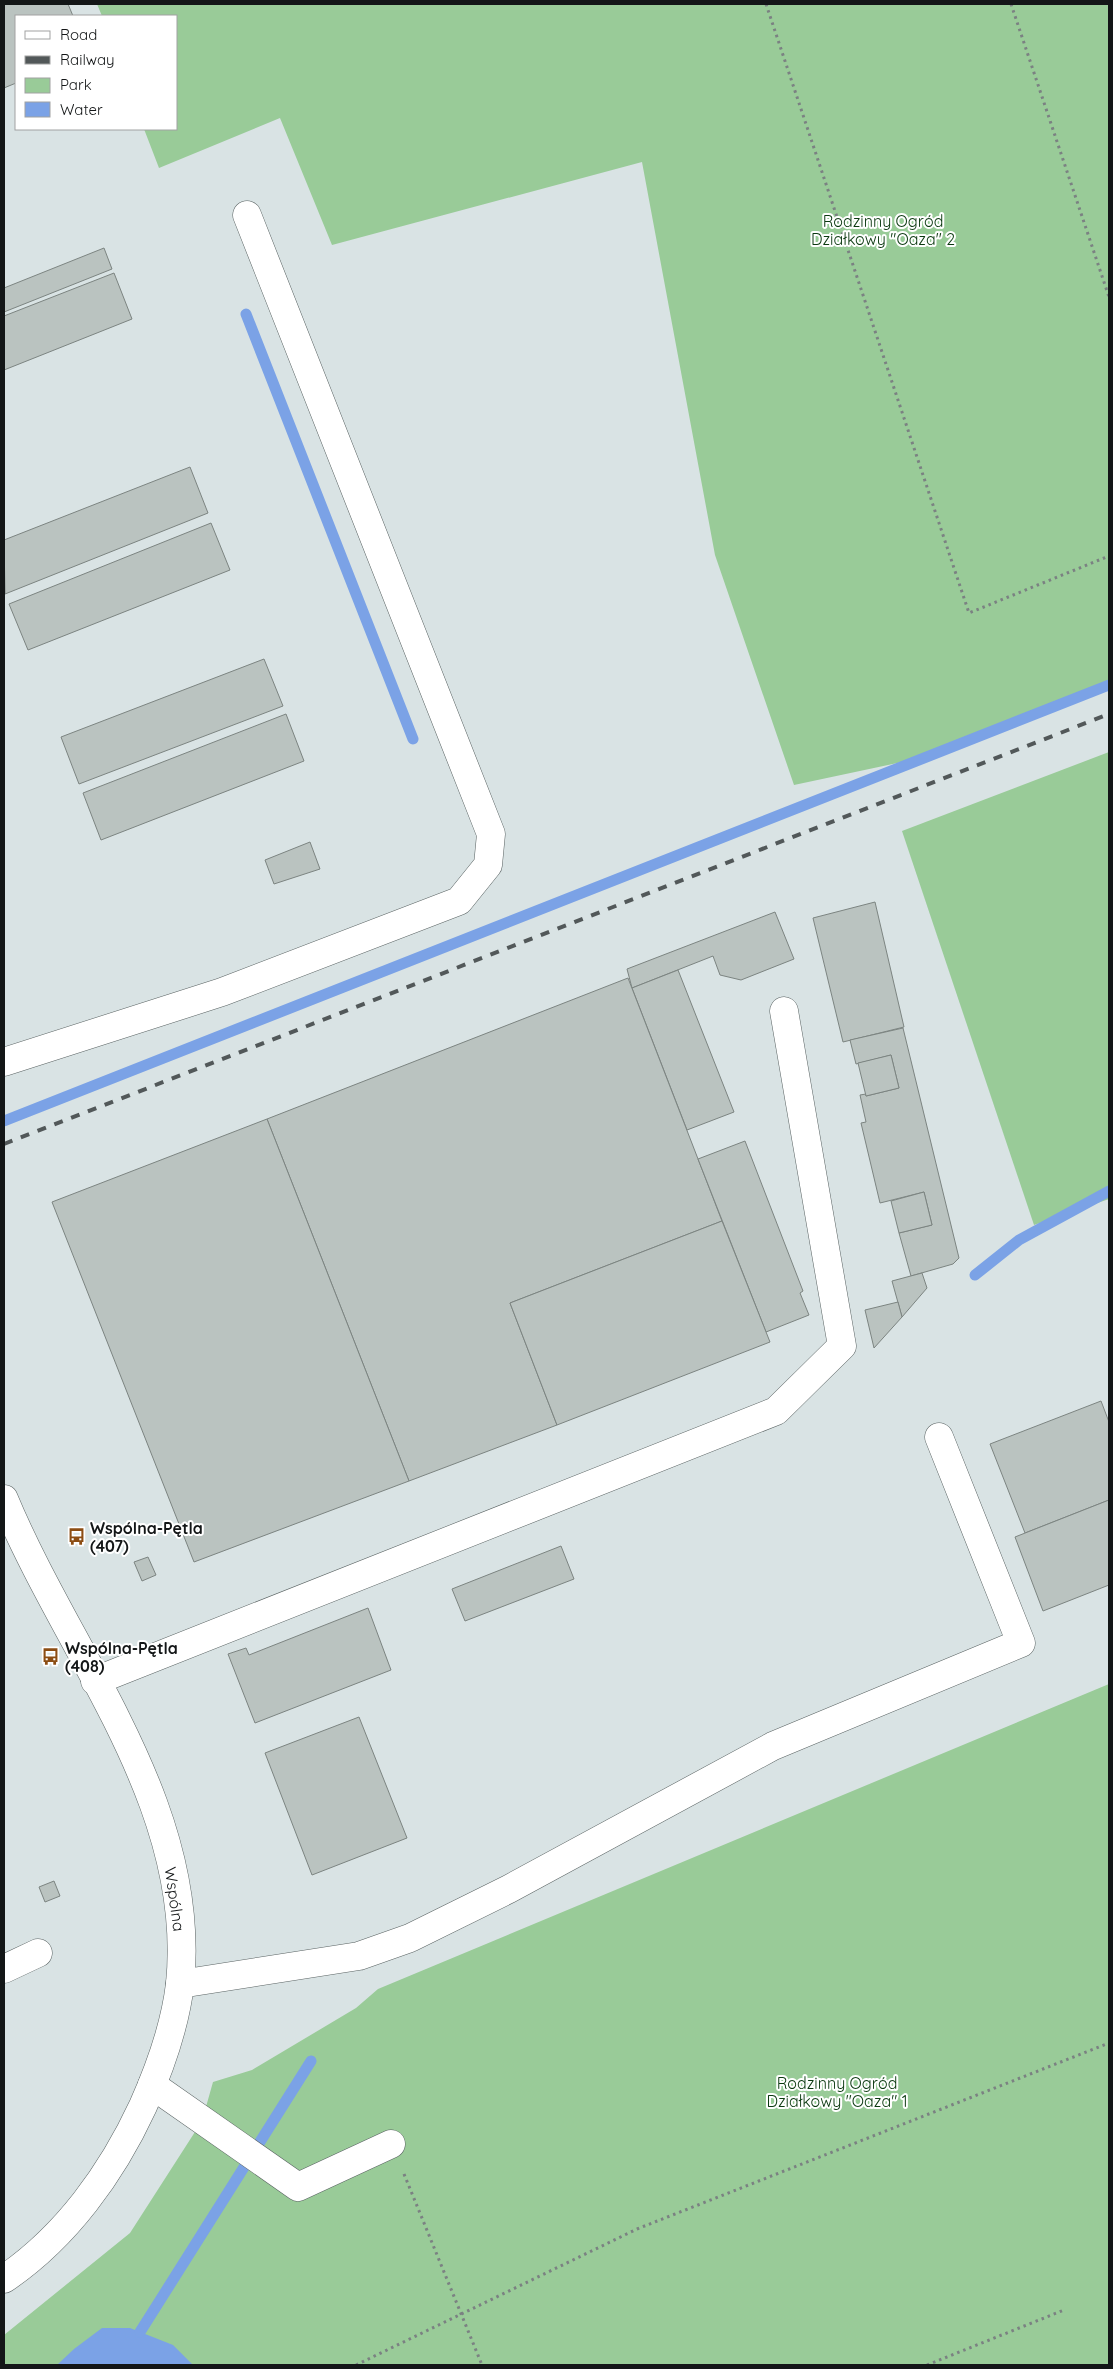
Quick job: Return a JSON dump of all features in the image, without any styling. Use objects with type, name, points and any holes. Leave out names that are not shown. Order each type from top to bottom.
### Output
[{"type":"street","points":[[4,1062],[222,992],[459,901],[488,865],[491,834],[247,215]]},
{"type":"street","points":[[95,1681],[776,1411],[842,1346],[784,1011]]},
{"type":"street","points":[[180,1984],[359,1956],[410,1938],[509,1889],[773,1746],[1021,1644],[939,1437]]},
{"type":"street","name":"Wspólna","points":[[4,1499],[25,1547],[126,1739],[151,1795],[175,1882],[180,1918],[180,1984],[168,2036],[152,2085],[133,2127],[92,2194],[40,2248],[4,2279]]},
{"type":"street","points":[[4,1969],[38,1953]]},
{"type":"street","points":[[152,2085],[298,2187],[391,2144]]},
{"type":"path","points":[[766,4],[969,613],[1109,556]]},
{"type":"path","points":[[1011,4],[1109,297]]},
{"type":"path","points":[[356,2365],[637,2230],[1109,2043]]},
{"type":"path","points":[[391,2144],[482,2365]]},
{"type":"path","points":[[927,2365],[1064,2310]]},
{"type":"green space","name":"Rodzinny Ogród Działkowy \"Oaza\" 2","points":[[97,4],[1109,4],[1109,684],[935,755],[794,785],[715,555],[642,162],[332,245],[280,118],[159,168],[144,130],[178,130],[178,15],[102,15]]},
{"type":"green space","points":[[1109,752],[1109,1199],[1034,1225],[902,831]]},
{"type":"green space","name":"Rodzinny Ogród Działkowy \"Oaza\" 1","points":[[1109,1684],[1109,2365],[4,2365],[4,2335],[130,2233],[202,2121],[213,2082],[252,2070],[356,2008],[378,1989]]},
{"type":"water","points":[[102,2328],[130,2328],[173,2345],[193,2365],[57,2365],[74,2349]]},
{"type":"building","points":[[4,4],[68,4],[73,15],[15,15],[15,83],[4,88]]},
{"type":"building","points":[[104,248],[112,269],[4,312],[4,288]]},
{"type":"building","points":[[114,273],[132,319],[4,370],[4,316]]},
{"type":"building","points":[[190,467],[208,513],[5,594],[4,540]]},
{"type":"building","points":[[211,523],[230,570],[28,650],[9,604]]},
{"type":"building","points":[[264,659],[283,706],[79,784],[61,737]]},
{"type":"building","points":[[286,714],[304,761],[101,840],[83,793]]},
{"type":"building","points":[[310,842],[320,869],[274,884],[265,860]]},
{"type":"building","points":[[875,902],[904,1027],[843,1042],[813,918]]},
{"type":"building","points":[[775,912],[794,959],[741,980],[720,975],[713,956],[632,988],[627,969]]},
{"type":"building","points":[[678,970],[734,1112],[687,1130],[632,988]]},
{"type":"building","points":[[628,978],[722,1221],[510,1303],[557,1425],[409,1481],[267,1119]]},
{"type":"building","points":[[903,1028],[959,1258],[953,1264],[911,1276],[899,1233],[932,1225],[924,1192],[880,1203],[861,1123],[866,1122],[860,1095],[866,1094],[866,1096],[899,1088],[891,1055],[856,1064],[850,1040]]},
{"type":"building","points":[[891,1055],[899,1088],[866,1096],[858,1063]]},
{"type":"building","points":[[267,1119],[409,1481],[194,1562],[52,1202]]},
{"type":"building","points":[[745,1141],[803,1291],[800,1293],[809,1315],[766,1332],[698,1159]]},
{"type":"building","points":[[924,1192],[932,1225],[899,1233],[891,1201]]},
{"type":"building","points":[[722,1221],[770,1342],[557,1425],[510,1303]]},
{"type":"building","points":[[922,1273],[927,1288],[902,1317],[892,1281]]},
{"type":"building","points":[[898,1302],[902,1317],[874,1348],[865,1310]]},
{"type":"building","points":[[1101,1401],[1109,1422],[1109,1500],[1025,1533],[990,1444]]},
{"type":"building","points":[[1109,1500],[1109,1585],[1043,1611],[1015,1537]]},
{"type":"building","points":[[561,1546],[574,1579],[465,1621],[452,1589]]},
{"type":"building","points":[[148,1557],[156,1575],[142,1581],[134,1562]]},
{"type":"building","points":[[368,1608],[391,1670],[255,1723],[228,1654],[246,1648],[249,1655]]},
{"type":"building","points":[[359,1717],[407,1838],[312,1875],[265,1753]]},
{"type":"building","points":[[54,1881],[60,1896],[45,1902],[39,1887]]},
{"type":"waterway","points":[[246,314],[413,739]]},
{"type":"waterway","points":[[4,1121],[1109,685]]},
{"type":"waterway","points":[[975,1275],[1019,1240],[1109,1191]]},
{"type":"waterway","points":[[140,2332],[311,2061]]},
{"type":"railway","points":[[4,1144],[1109,714]]},
{"type":"place","name":"Wspólna-Pętla (407)","points":[[76,1537]]},
{"type":"place","name":"Wspólna-Pętla (408)","points":[[51,1657]]}]
